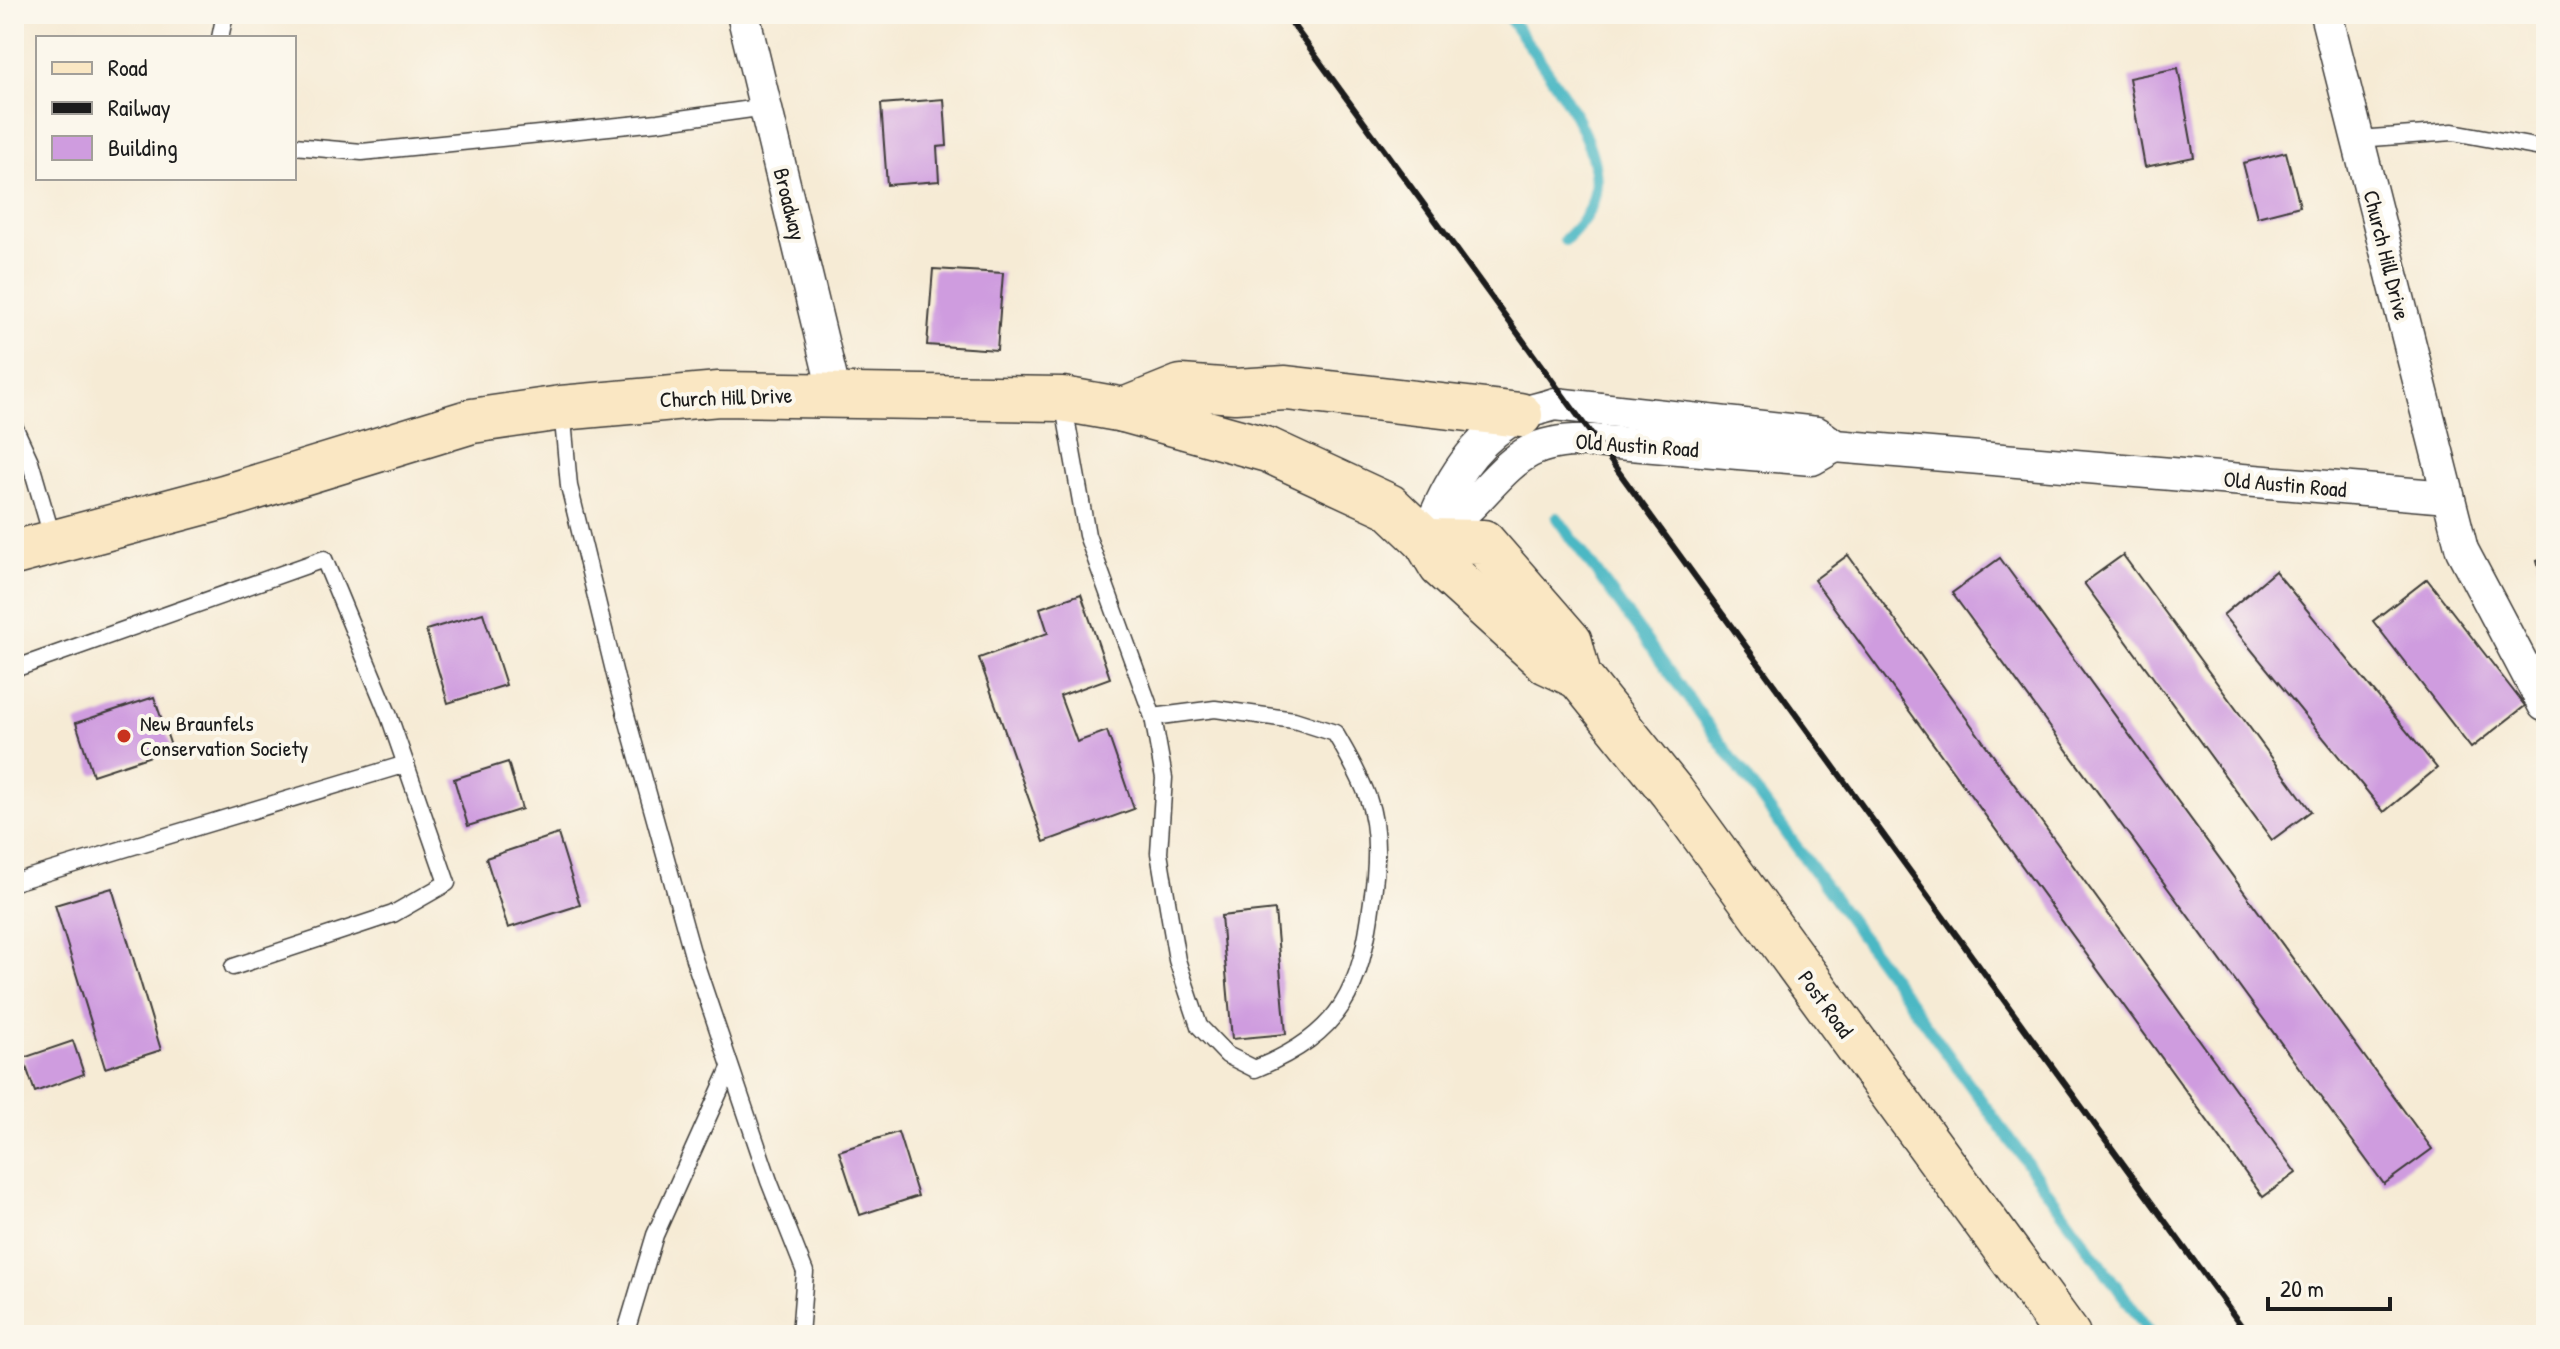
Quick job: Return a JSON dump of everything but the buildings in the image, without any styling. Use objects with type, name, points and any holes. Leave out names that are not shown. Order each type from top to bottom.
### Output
[{"type":"street","name":"Broadway","points":[[743,14],[835,395]]},
{"type":"street","name":"Church Hill Drive","points":[[2326,14],[2462,550],[2545,706]]},
{"type":"street","points":[[1124,410],[1181,387],[1235,391],[1286,388],[1520,415]]},
{"type":"street","name":"Church Hill Drive","points":[[33,547],[224,497],[472,421],[561,408],[719,394],[1062,399],[1124,410],[1268,450],[1349,485],[1389,506],[1426,541]]},
{"type":"street","name":"Old Austin Road","points":[[1426,541],[1438,506],[1460,468],[1488,438],[1520,415],[1555,404],[1817,433],[1835,446],[2448,497]]},
{"type":"street","name":"Old Austin Road","points":[[1426,541],[1469,507],[1513,459],[1567,440],[1812,459],[1835,446]]},
{"type":"street","name":"Post Road","points":[[1426,541],[1441,566],[1547,662],[1579,677],[1672,792],[2055,1330]]},
{"type":"lane","points":[[220,36],[225,14]]},
{"type":"lane","points":[[296,146],[362,152],[658,122],[766,107]]},
{"type":"lane","points":[[2358,139],[2453,132],[2546,149]]},
{"type":"lane","points":[[1062,399],[1087,535],[1153,717],[1164,778],[1159,853],[1177,960],[1199,1026],[1227,1055],[1255,1069],[1287,1056],[1324,1027],[1351,992],[1365,959],[1375,882],[1374,829],[1369,800],[1335,733],[1294,720],[1215,709],[1153,717]]},
{"type":"lane","points":[[561,408],[569,486],[616,679],[694,959],[769,1181],[805,1272],[800,1335]]},
{"type":"lane","points":[[14,426],[30,461],[33,547]]},
{"type":"lane","points":[[14,669],[324,559],[406,764],[447,883],[393,914],[233,967]]},
{"type":"lane","points":[[14,882],[406,764]]},
{"type":"lane","points":[[625,1335],[655,1235],[730,1068]]},
{"type":"waterway","points":[[1507,14],[1570,106],[1593,158],[1596,183],[1591,206],[1565,240]]},
{"type":"waterway","points":[[1557,518],[2152,1335]]},
{"type":"railway","points":[[1285,14],[2248,1335]]},
{"type":"place","name":"New Braunfels Conservation Society","points":[[124,736]]}]
